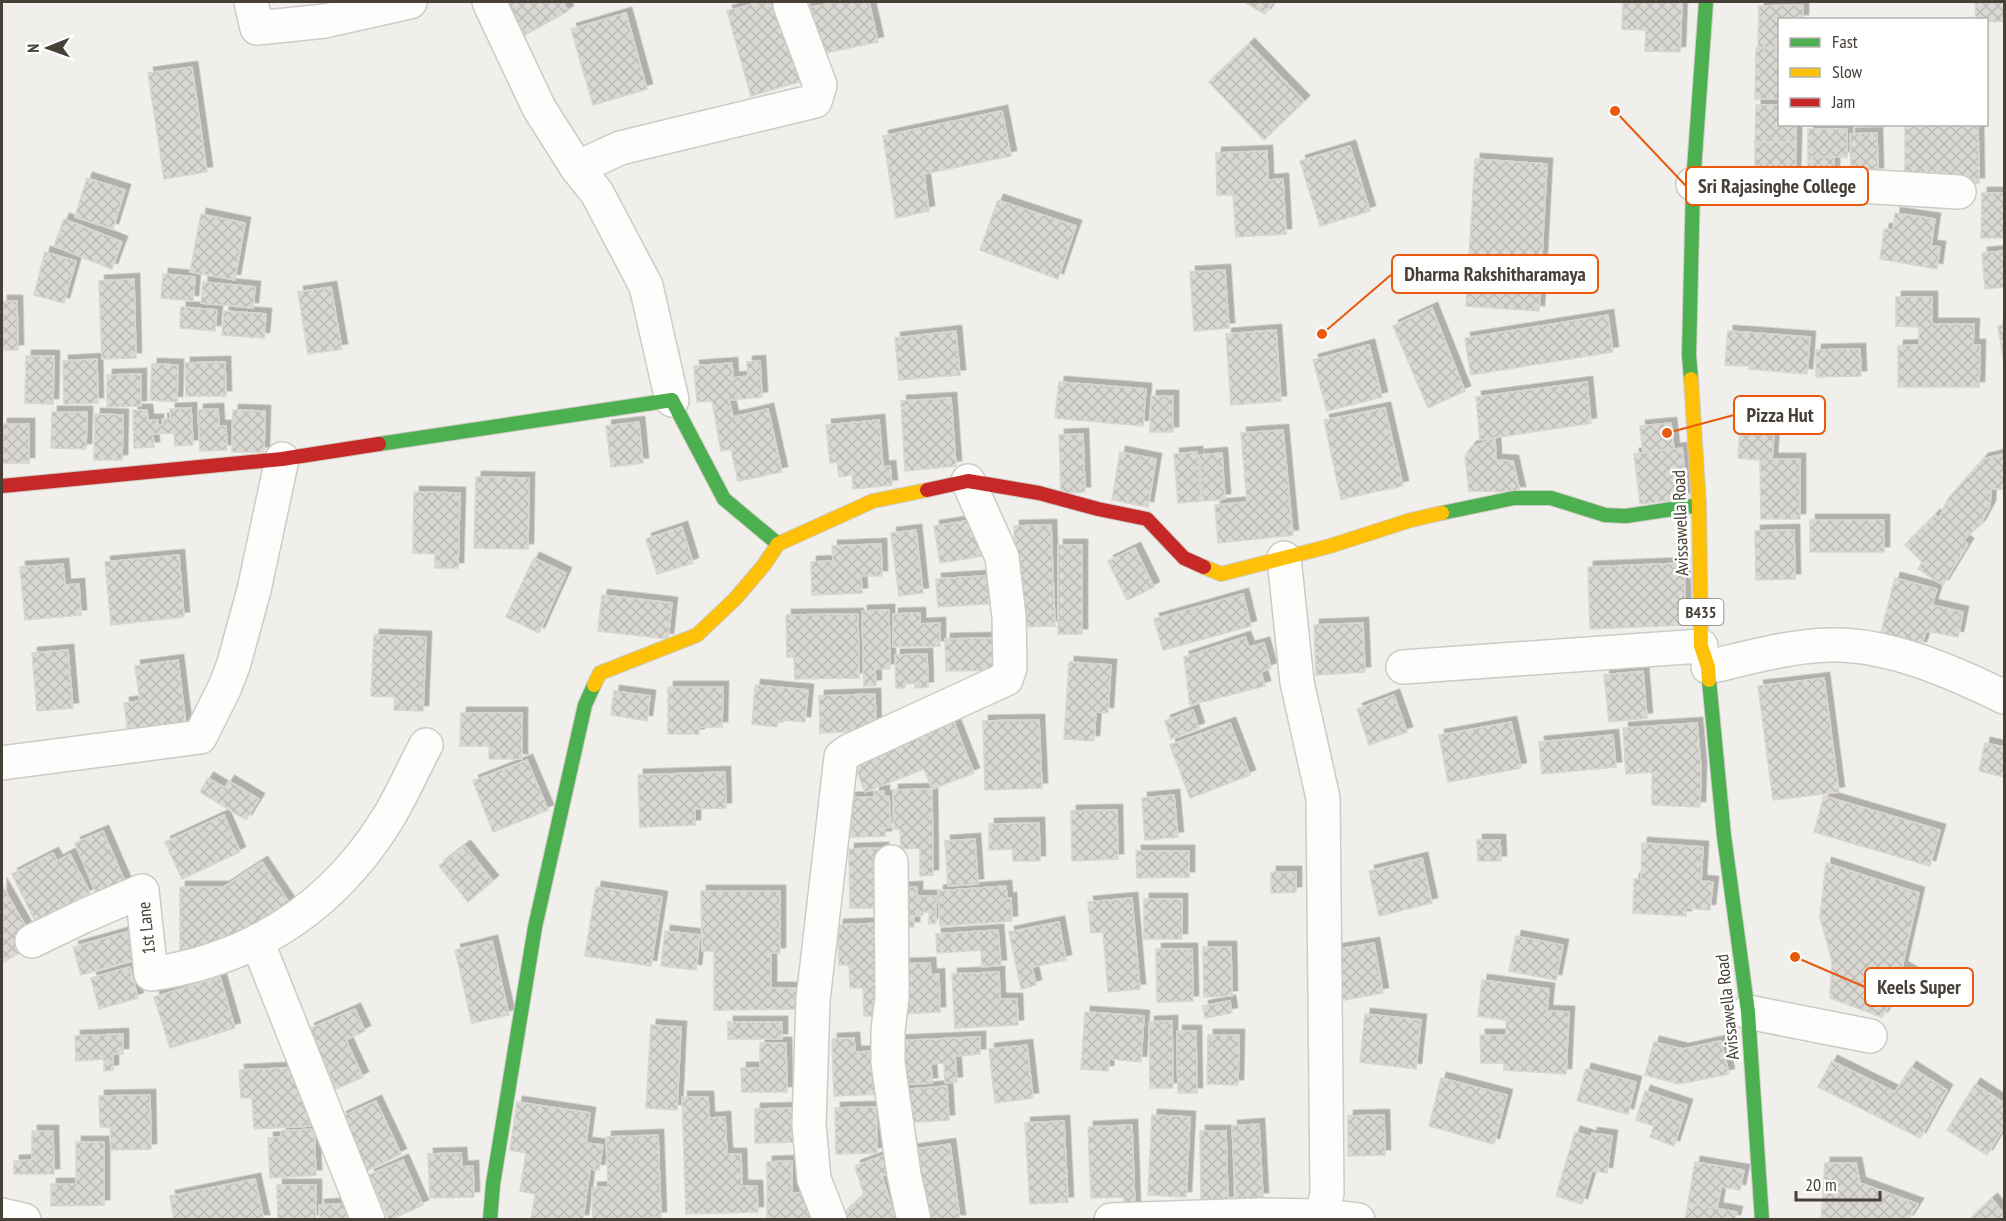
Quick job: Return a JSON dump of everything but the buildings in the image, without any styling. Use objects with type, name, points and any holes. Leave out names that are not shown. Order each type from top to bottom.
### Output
[{"type":"street","points":[[251,2],[257,28],[325,21],[410,2]]},
{"type":"street","points":[[489,2],[539,108],[577,168],[597,193],[646,286],[672,400],[724,499],[778,544]]},
{"type":"street","name":"Avissawella Road","points":[[1706,2],[1693,184],[1689,355],[1699,505],[1704,656],[1724,836],[1748,1012],[1762,1220]]},
{"type":"street","points":[[577,168],[620,148],[815,101],[820,85],[790,5]]},
{"type":"street","points":[[1693,184],[1859,186],[1959,192]]},
{"type":"street","points":[[2,486],[282,459],[672,400]]},
{"type":"street","points":[[2,763],[200,737],[225,687],[234,663],[255,590],[282,459]]},
{"type":"street","points":[[490,1220],[493,1184],[535,927],[585,705],[600,673],[697,635],[735,599],[764,565],[778,544],[873,501],[968,481],[1039,493],[1147,519],[1184,558],[1221,574],[1330,546],[1411,520],[1514,498],[1551,498],[1605,515],[1626,516],[1699,505]]},
{"type":"street","points":[[830,1220],[814,1179],[809,1125],[813,1000],[841,758],[849,751],[1006,679],[1010,668],[1009,617],[1002,557],[968,481]]},
{"type":"street","points":[[1284,558],[1298,682],[1323,798],[1327,1193],[1322,1216]]},
{"type":"street","points":[[1403,667],[1704,656],[1831,645],[1875,648],[1954,673],[2004,697]]},
{"type":"street","name":"1st Lane","points":[[32,941],[142,891],[151,974],[192,967],[240,950],[300,915],[336,885],[366,850],[388,817],[426,745]]},
{"type":"street","points":[[891,862],[892,998],[888,1030],[888,1063],[904,1175],[914,1220]]},
{"type":"street","points":[[257,941],[368,1220]]},
{"type":"street","points":[[1748,1012],[1870,1036]]},
{"type":"street","points":[[2,1215],[24,1220]]},
{"type":"street","points":[[1111,1220],[1261,1215],[1322,1216],[1358,1220]]},
{"type":"traffic: fast","points":[[1691,379],[1689,355],[1693,184],[1706,2]]},
{"type":"traffic: fast","points":[[379,444],[672,400],[724,499],[778,544]]},
{"type":"traffic: fast","points":[[1442,513],[1514,498],[1551,498],[1605,515],[1626,516],[1699,505]]},
{"type":"traffic: fast","points":[[1709,680],[1724,836],[1748,1012],[1762,1220]]},
{"type":"traffic: fast","points":[[490,1220],[493,1184],[535,927],[585,705],[594,685]]},
{"type":"traffic: slow","points":[[1691,379],[1699,505],[1701,646],[1708,667],[1709,680]]},
{"type":"traffic: slow","points":[[594,685],[600,673],[697,635],[735,599],[764,565],[778,544],[873,501],[927,490]]},
{"type":"traffic: slow","points":[[1204,567],[1221,574],[1330,546],[1411,520],[1442,513]]},
{"type":"traffic: jam","points":[[2,486],[282,459],[379,444]]},
{"type":"traffic: jam","points":[[927,490],[968,481],[1039,493],[1147,519],[1184,558],[1204,567]]},
{"type":"place","name":"Sri Rajasinghe College","points":[[1615,111]]},
{"type":"place","name":"Dharma Rakshitharamaya","points":[[1322,334]]},
{"type":"place","name":"Pizza Hut","points":[[1667,433]]},
{"type":"place","name":"Keels Super","points":[[1795,957]]}]
